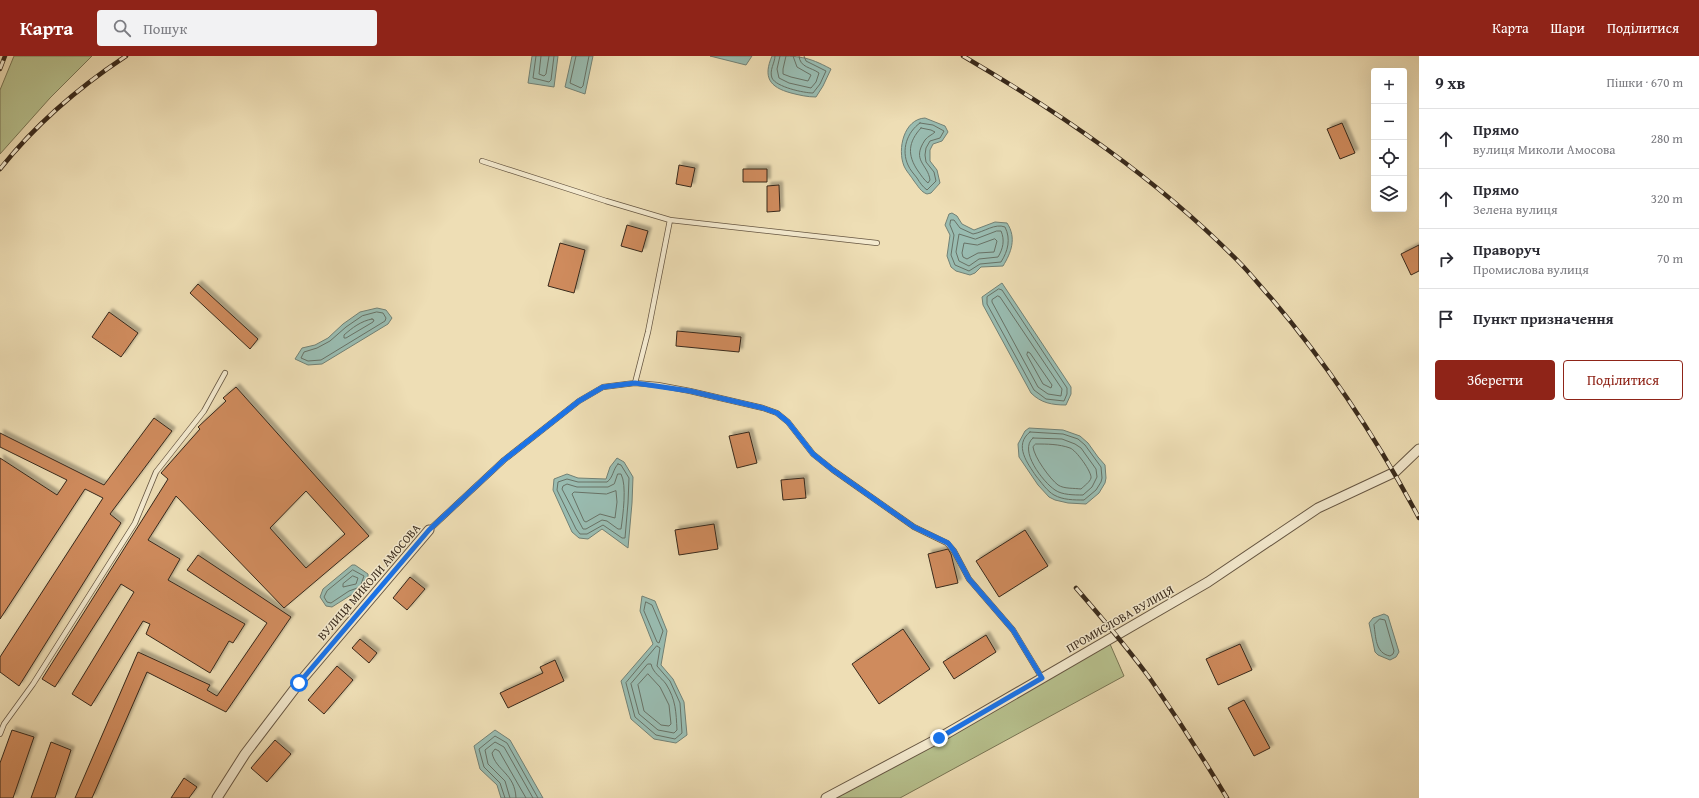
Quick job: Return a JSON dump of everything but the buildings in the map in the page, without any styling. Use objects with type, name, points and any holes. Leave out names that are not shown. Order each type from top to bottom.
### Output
[{"type":"street","name":"ПРОМИСЛОВА ВУЛИЦЯ","points":[[826,798],[939,738],[1208,582],[1318,508],[1395,472],[1419,449]]},
{"type":"street","name":"ВУЛИЦЯ МИКОЛИ АМОСОВА","points":[[217,798],[245,754],[299,683],[429,530]]},
{"type":"lane","points":[[482,162],[670,220],[877,243]]},
{"type":"lane","points":[[635,383],[648,332],[670,220]]},
{"type":"lane","points":[[0,734],[4,724],[33,684],[135,523],[156,472],[204,411],[225,373]]},
{"type":"lane","name":"ВУЛИЦЯ МИКОЛИ АМОСОВА","points":[[429,530],[504,460],[579,401],[603,387],[635,383],[690,391],[763,408],[777,413],[788,422],[813,454],[828,466],[914,527],[948,543],[969,579],[1013,630],[1042,678]]},
{"type":"green space","points":[[14,56],[92,56],[50,98],[0,154],[0,90]]},
{"type":"green space","points":[[1110,644],[1124,676],[900,798],[836,798],[937,743]]},
{"type":"water","points":[[532,56],[558,56],[554,87],[528,83]]},
{"type":"water","points":[[572,56],[593,56],[585,94],[565,87]]},
{"type":"water","points":[[710,56],[752,56],[746,65]]},
{"type":"water","points":[[772,56],[789,56],[809,59],[831,69],[816,97],[809,97],[783,91],[773,84],[768,75],[769,63]]},
{"type":"water","points":[[925,118],[945,126],[948,132],[942,141],[933,144],[930,150],[930,161],[937,170],[940,183],[931,193],[927,194],[920,189],[906,170],[901,151],[907,129],[918,120]]},
{"type":"water","points":[[952,213],[957,216],[962,224],[974,230],[995,222],[1007,223],[1012,234],[1012,245],[1003,266],[981,267],[975,273],[970,275],[956,271],[951,267],[947,256],[950,235],[945,225],[949,214]]},
{"type":"water","points":[[1002,283],[1071,387],[1071,394],[1066,405],[1047,403],[1031,393],[983,305],[982,297]]},
{"type":"water","points":[[377,308],[386,310],[392,318],[388,324],[322,364],[308,365],[295,359],[302,348],[315,345],[328,338],[343,324],[360,312]]},
{"type":"water","points":[[1029,428],[1063,430],[1080,436],[1088,443],[1105,465],[1105,483],[1099,493],[1086,504],[1068,503],[1049,497],[1038,485],[1019,457],[1018,444],[1025,431]]},
{"type":"water","points":[[617,458],[624,462],[633,477],[628,548],[602,529],[588,539],[579,538],[572,532],[553,490],[554,479],[567,474],[578,478],[606,479],[610,467]]},
{"type":"water","points":[[352,565],[355,565],[368,574],[368,580],[363,589],[359,593],[351,595],[332,607],[326,606],[320,597],[323,589]]},
{"type":"water","points":[[642,596],[655,601],[667,631],[661,665],[673,679],[684,702],[687,735],[676,743],[654,739],[631,719],[621,681],[653,644],[640,611]]},
{"type":"water","points":[[1384,614],[1388,616],[1399,652],[1396,657],[1390,660],[1378,655],[1375,652],[1369,623],[1373,618]]},
{"type":"water","points":[[495,730],[510,740],[543,798],[501,798],[497,785],[480,769],[474,746]]},
{"type":"railway","points":[[0,69],[5,56]]},
{"type":"railway","points":[[0,169],[28,137],[58,108],[91,81],[126,56]]},
{"type":"railway","points":[[963,56],[1000,78],[1072,125],[1141,175],[1207,231],[1247,270],[1313,350],[1351,404],[1386,460],[1419,518]]},
{"type":"railway","points":[[1076,588],[1151,680],[1227,798]]},
{"type":"route","points":[[299,683],[429,530],[504,460],[579,401],[603,387],[635,383],[658,385],[690,391],[763,408],[777,413],[788,422],[813,454],[833,470],[914,527],[948,543],[969,579],[1013,630],[1042,678],[939,738]]}]
